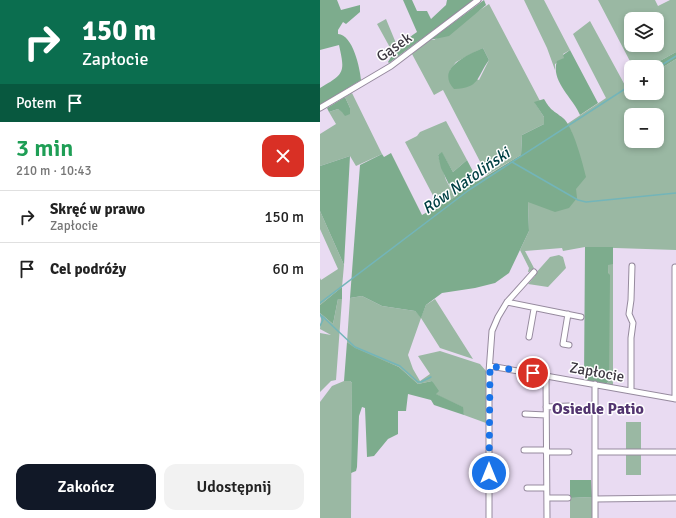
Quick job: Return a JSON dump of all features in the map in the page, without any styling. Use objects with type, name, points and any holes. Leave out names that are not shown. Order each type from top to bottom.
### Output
[{"type":"street","name":"Gąsek","points":[[320,108],[391,66],[478,0]]},
{"type":"street","points":[[631,391],[631,338],[633,323],[629,314],[632,266]]},
{"type":"street","points":[[675,267],[675,399]]},
{"type":"street","points":[[489,518],[490,366],[492,331],[507,302],[534,272]]},
{"type":"street","points":[[507,302],[581,317]]},
{"type":"street","points":[[529,337],[534,308]]},
{"type":"street","points":[[568,314],[563,344],[569,345]]},
{"type":"street","name":"Zapłocie","points":[[490,366],[675,399]]},
{"type":"street","points":[[546,376],[547,518]]},
{"type":"street","points":[[595,384],[595,518]]},
{"type":"street","points":[[546,407],[569,406]]},
{"type":"street","points":[[525,414],[546,414]]},
{"type":"street","points":[[524,450],[569,452]]},
{"type":"street","points":[[595,452],[676,452]]},
{"type":"street","points":[[527,488],[546,488]]},
{"type":"street","points":[[546,498],[568,498]]},
{"type":"street","points":[[595,498],[676,498]]},
{"type":"green space","points":[[320,0],[337,0],[341,10],[360,5],[360,12],[346,24],[343,22],[338,30],[338,34],[348,40],[352,46],[357,60],[361,80],[320,105],[320,88],[339,75],[342,67],[342,61],[339,45],[320,50]]},
{"type":"green space","points":[[403,0],[412,0],[417,11],[427,11],[431,19],[446,5],[447,0],[474,0],[389,63],[388,62],[397,49],[417,32]]},
{"type":"green space","points":[[484,0],[486,5],[449,36],[430,40]]},
{"type":"green space","points":[[524,0],[544,0],[570,50],[563,54],[565,58],[555,64],[555,70],[547,48]]},
{"type":"green space","points":[[598,0],[655,0],[658,6],[670,0],[676,0],[676,52],[662,60],[629,60],[625,52],[664,52],[664,12],[624,12],[624,50]]},
{"type":"green space","points":[[489,4],[540,101],[535,103],[544,117],[544,124],[522,135],[521,155],[487,175],[443,90],[434,95],[412,54],[430,40],[434,40]],"holes":[[[483,48],[489,60],[479,80],[450,70],[456,62]]]},
{"type":"green space","points":[[386,19],[398,48],[393,53],[377,24]]},
{"type":"green space","points":[[590,21],[624,83],[624,100],[664,100],[664,67],[676,59],[676,250],[585,247],[563,251],[562,248],[525,251],[534,268],[528,272],[529,268],[520,250],[529,231],[528,202],[575,189],[572,133],[567,124],[606,98],[573,34]]},
{"type":"green space","points":[[483,48],[489,60],[476,81],[469,87],[454,89],[449,81],[448,75],[451,69],[456,63],[469,54]]},
{"type":"green space","points":[[570,50],[598,103],[580,115],[557,76],[557,61],[564,58],[563,55]]},
{"type":"green space","points":[[676,52],[676,59],[664,67],[664,60],[662,60]]},
{"type":"green space","points":[[352,93],[382,154],[356,166],[350,156],[320,166],[320,134],[336,124],[329,112],[338,109],[342,111],[350,108],[345,97]]},
{"type":"green space","points":[[345,97],[350,108],[350,114],[345,116],[338,109],[329,112],[327,108]]},
{"type":"green space","points":[[544,99],[550,108],[567,122],[583,163],[586,177],[576,189],[577,198],[569,208],[555,212],[528,202],[529,231],[509,273],[495,283],[475,288],[442,293],[426,305],[421,318],[415,311],[382,306],[362,296],[350,298],[360,165],[382,154],[384,157],[391,153],[422,215],[455,197],[441,168],[438,155],[442,152],[453,172],[467,160],[478,181],[521,155],[522,135],[544,124],[544,117],[534,102]]},
{"type":"green space","points":[[446,121],[467,160],[453,172],[442,153],[438,155],[446,180],[455,197],[439,207],[405,142],[417,136],[420,132]]},
{"type":"green space","points":[[350,156],[344,265],[320,211],[320,166]]},
{"type":"green space","points":[[320,211],[344,265],[342,287],[320,305],[320,278],[321,280],[338,269],[320,229]]},
{"type":"green space","points":[[585,247],[613,247],[613,264],[608,265],[608,273],[610,275],[609,381],[606,384],[584,380]]},
{"type":"green space","points":[[559,255],[563,257],[566,268],[548,287],[528,284],[550,257]]},
{"type":"green space","points":[[608,264],[613,264],[613,385],[606,384],[609,381]]},
{"type":"green space","points":[[342,287],[342,299],[338,299],[333,324],[320,313],[320,305]]},
{"type":"green space","points":[[362,296],[382,306],[415,311],[421,317],[426,305],[435,299],[473,359],[440,348],[421,318],[408,355],[413,369],[420,381],[430,374],[418,356],[440,351],[480,364],[486,371],[486,423],[464,415],[462,407],[435,394],[432,381],[418,384],[399,367],[355,349],[347,342],[350,298]]},
{"type":"green space","points":[[338,299],[342,299],[336,380],[331,381],[320,392],[320,333],[331,335],[320,329],[320,313],[333,324]]},
{"type":"green space","points":[[347,342],[355,348],[399,367],[418,384],[432,381],[439,391],[436,394],[463,407],[464,415],[434,405],[431,400],[408,394],[406,411],[398,411],[398,434],[388,439],[374,456],[367,457],[365,408],[362,407],[359,416],[357,467],[356,471],[351,473],[352,383],[350,381],[344,381]]},
{"type":"green space","points":[[344,381],[350,381],[352,383],[351,518],[320,518],[320,402],[332,386]]},
{"type":"green space","points":[[626,422],[641,422],[641,450],[626,450]]},
{"type":"green space","points":[[626,455],[641,455],[641,475],[626,475]]},
{"type":"green space","points":[[570,480],[591,480],[592,497],[570,498]]},
{"type":"green space","points":[[592,497],[592,518],[570,518],[570,498]]},
{"type":"waterway","name":"Rów Natoliński","points":[[664,64],[676,56]]},
{"type":"waterway","name":"Rów Natoliński","points":[[320,303],[469,190],[624,90]]},
{"type":"waterway","points":[[512,162],[578,200],[586,202],[676,193]]},
{"type":"waterway","points":[[320,314],[323,320],[320,326]]},
{"type":"waterway","points":[[322,316],[355,347],[400,366],[418,382],[431,377]]},
{"type":"district","name":"Osiedle Patio","points":[[598,409]]},
{"type":"route","points":[[489,473],[490,366],[533,373]]}]
